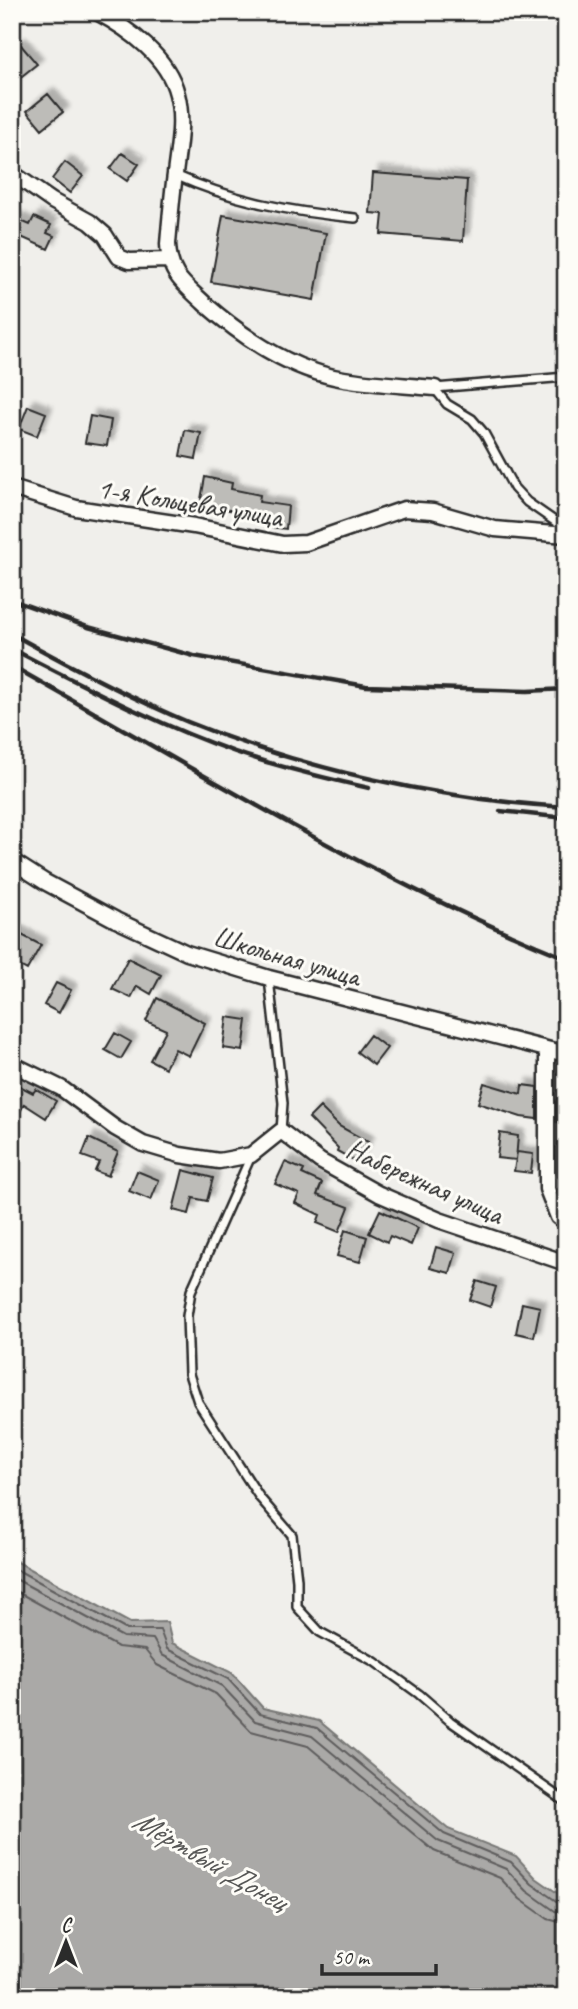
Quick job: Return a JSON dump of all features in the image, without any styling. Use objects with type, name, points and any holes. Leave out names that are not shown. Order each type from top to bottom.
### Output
[{"type":"street","points":[[97,12],[139,40],[170,76],[177,94],[180,114],[169,260],[178,279],[220,317],[279,358],[344,379],[435,388]]},
{"type":"street","points":[[12,173],[52,201],[90,222],[105,235],[119,257],[130,261],[169,260]]},
{"type":"street","name":"1-я Кольцевая улица","points":[[12,488],[76,508],[171,522],[284,544],[306,542],[404,509],[433,511],[495,529],[566,532]]},
{"type":"street","name":"Школьная улица","points":[[12,861],[104,914],[187,953],[269,978],[566,1054]]},
{"type":"street","name":"Набережная улица","points":[[547,1050],[547,1189],[558,1217],[566,1222]]},
{"type":"street","points":[[12,1064],[61,1087],[115,1128],[143,1144],[180,1154],[219,1161],[251,1155],[281,1131]]},
{"type":"street","name":"Набережная улица","points":[[281,1131],[320,1161],[379,1195],[439,1220],[566,1263]]},
{"type":"lane","points":[[174,175],[245,201],[301,212],[355,218]]},
{"type":"lane","points":[[435,388],[566,377]]},
{"type":"lane","points":[[435,388],[447,404],[472,419],[485,433],[514,488],[527,502],[566,532]]},
{"type":"lane","points":[[269,978],[283,1102],[281,1131]]},
{"type":"lane","points":[[251,1155],[191,1291],[187,1316],[189,1374],[198,1402],[260,1497],[292,1535],[297,1607],[320,1632],[375,1662],[450,1721],[566,1802]]},
{"type":"water","name":"Мёртвый Донец","points":[[12,1559],[130,1623],[167,1622],[172,1643],[232,1673],[263,1708],[319,1721],[448,1829],[516,1856],[536,1878],[566,1899],[566,1997],[31,1997],[12,1984]]},
{"type":"building","points":[[20,44],[37,64],[12,84],[12,50]]},
{"type":"building","points":[[48,94],[63,112],[42,129],[27,111]]},
{"type":"building","points":[[122,153],[139,164],[127,181],[110,169]]},
{"type":"building","points":[[65,162],[83,176],[70,193],[52,179]]},
{"type":"building","points":[[373,173],[467,180],[463,241],[381,234],[383,214],[370,213]]},
{"type":"building","points":[[223,215],[326,233],[314,300],[211,282]]},
{"type":"building","points":[[12,217],[30,225],[34,217],[51,225],[47,233],[54,236],[48,249],[12,233]]},
{"type":"building","points":[[28,406],[46,413],[37,436],[19,429]]},
{"type":"building","points":[[90,416],[111,420],[107,446],[85,443]]},
{"type":"building","points":[[185,430],[201,433],[196,459],[180,456]]},
{"type":"building","points":[[205,477],[232,483],[231,489],[260,495],[259,502],[288,506],[286,529],[269,527],[270,517],[200,505]]},
{"type":"building","points":[[12,930],[41,945],[27,970],[12,962]]},
{"type":"building","points":[[128,958],[161,975],[151,994],[137,986],[131,998],[112,989]]},
{"type":"building","points":[[56,983],[71,990],[59,1013],[44,1005]]},
{"type":"building","points":[[157,998],[205,1023],[189,1056],[175,1049],[165,1068],[150,1060],[166,1030],[146,1021]]},
{"type":"building","points":[[227,1017],[247,1020],[243,1051],[223,1048]]},
{"type":"building","points":[[115,1033],[131,1042],[121,1059],[105,1050]]},
{"type":"building","points":[[370,1035],[387,1048],[374,1065],[357,1052]]},
{"type":"building","points":[[12,1082],[33,1093],[36,1089],[56,1101],[46,1118],[24,1104],[21,1110],[12,1105]]},
{"type":"building","points":[[484,1083],[521,1094],[522,1085],[537,1087],[537,1119],[521,1117],[478,1103]]},
{"type":"building","points":[[557,1101],[566,1103],[566,1123],[557,1122]]},
{"type":"building","points":[[320,1107],[339,1126],[368,1142],[357,1162],[337,1151],[338,1148],[309,1118]]},
{"type":"building","points":[[500,1133],[518,1136],[516,1160],[497,1158]]},
{"type":"building","points":[[89,1138],[118,1152],[108,1176],[95,1171],[99,1162],[82,1156]]},
{"type":"building","points":[[517,1152],[533,1154],[531,1173],[514,1171]]},
{"type":"building","points":[[285,1162],[304,1170],[302,1174],[322,1183],[317,1195],[349,1207],[339,1232],[317,1223],[320,1215],[295,1203],[299,1194],[275,1184]]},
{"type":"building","points":[[183,1170],[213,1178],[207,1201],[193,1198],[189,1214],[173,1210]]},
{"type":"building","points":[[137,1171],[159,1180],[151,1200],[129,1191]]},
{"type":"building","points":[[380,1210],[418,1228],[411,1245],[390,1236],[387,1242],[369,1233]]},
{"type":"building","points":[[345,1230],[367,1237],[360,1262],[337,1256]]},
{"type":"building","points":[[436,1247],[456,1253],[450,1273],[430,1268]]},
{"type":"building","points":[[477,1281],[496,1287],[490,1307],[470,1300]]},
{"type":"building","points":[[522,1303],[540,1307],[534,1337],[516,1333]]},
{"type":"railway","points":[[12,600],[88,627],[194,656],[366,686],[527,691],[566,689]]},
{"type":"railway","points":[[12,634],[99,681],[188,722],[278,754],[374,780],[422,789],[566,807]]},
{"type":"railway","points":[[12,649],[122,704],[206,741],[285,767],[369,788]]},
{"type":"railway","points":[[12,666],[353,858],[423,894],[566,958]]},
{"type":"railway","points":[[500,811],[566,818]]}]
